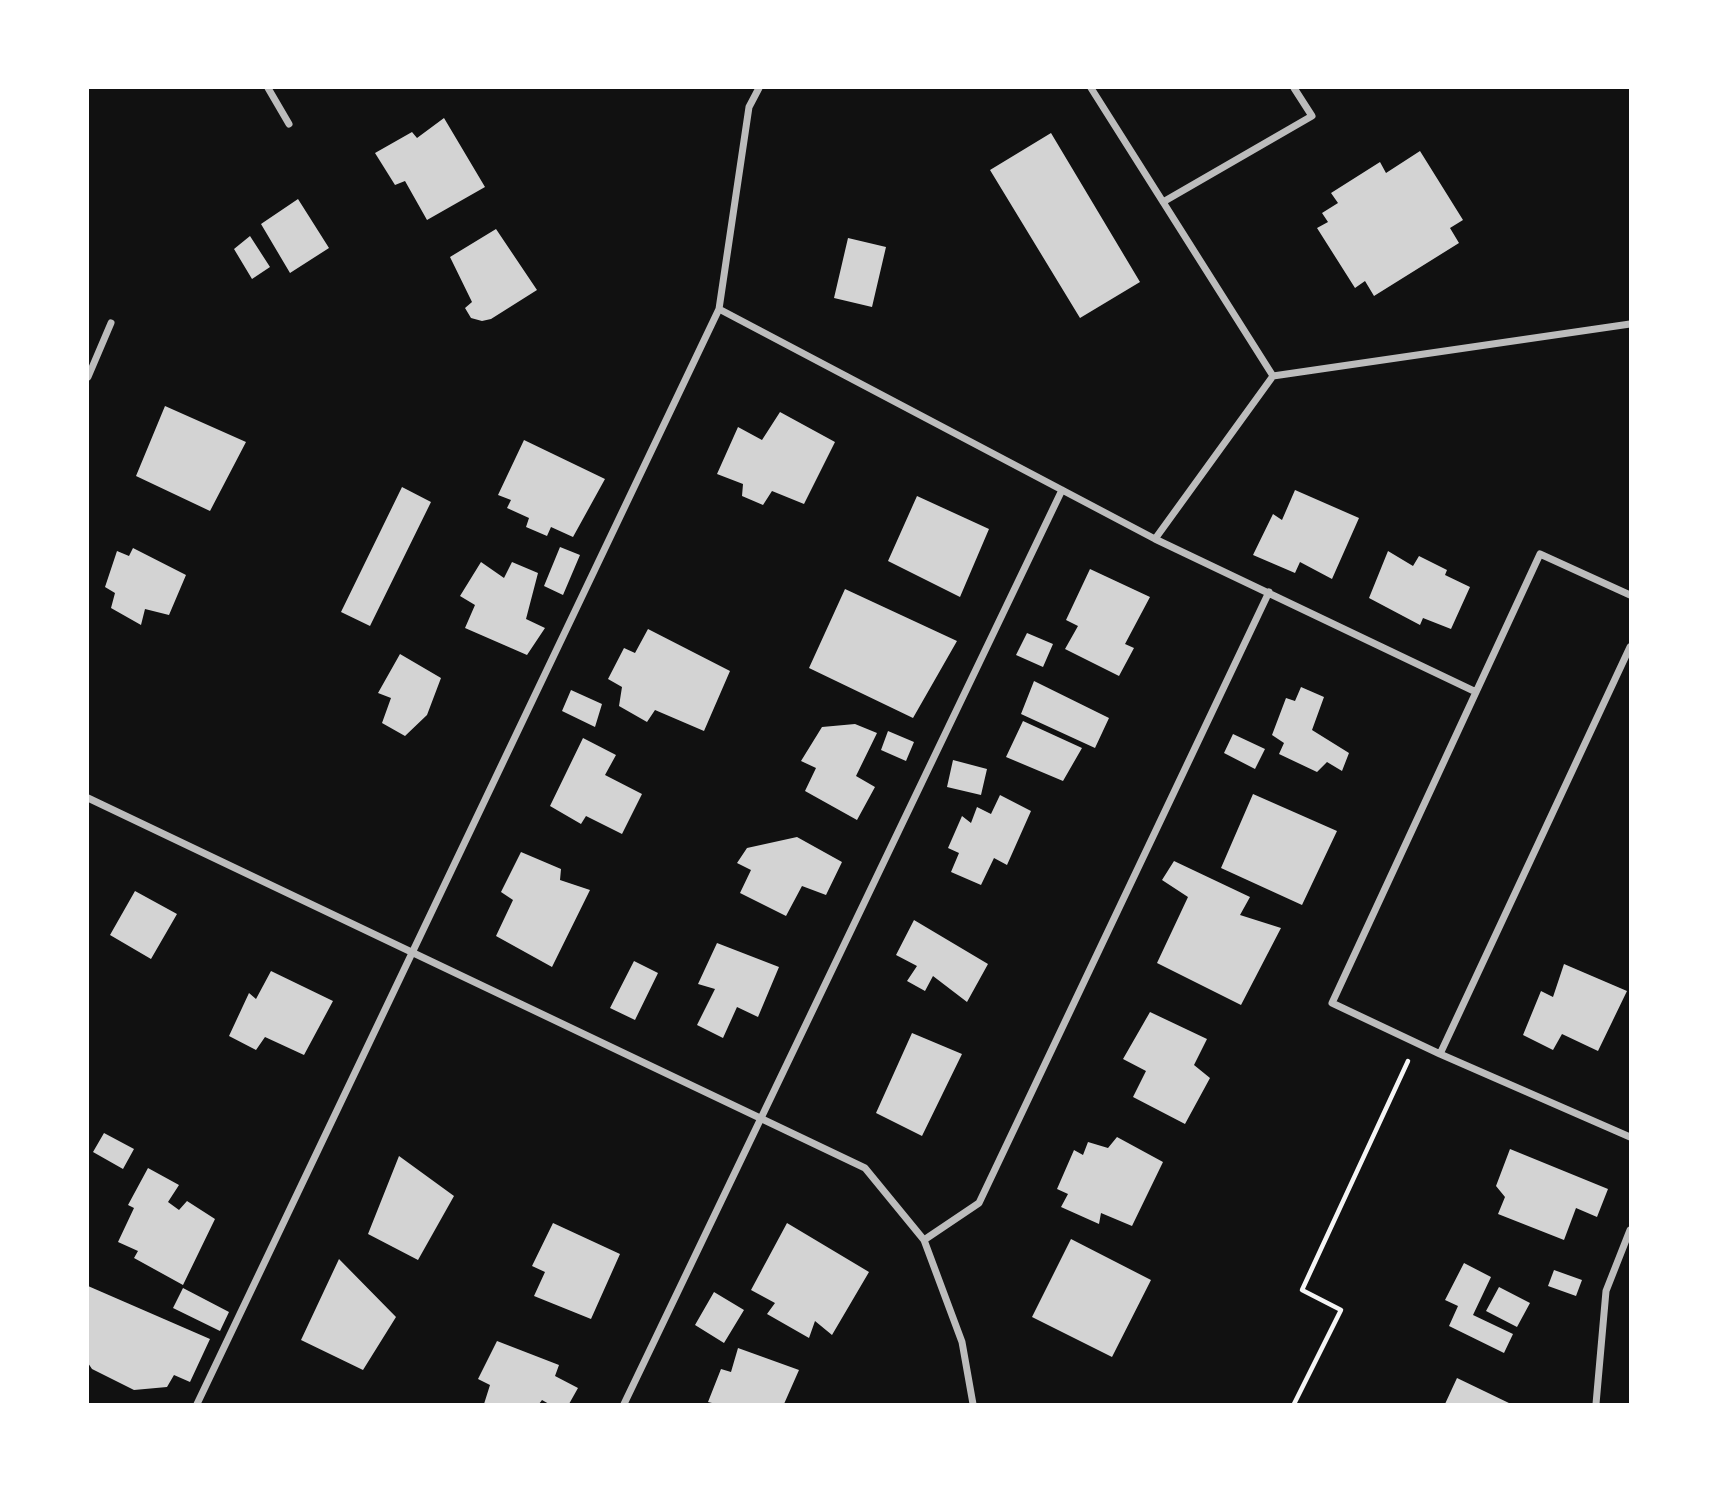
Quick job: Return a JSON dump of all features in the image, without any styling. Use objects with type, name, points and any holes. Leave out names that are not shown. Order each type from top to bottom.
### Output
[{"type":"street","points":[[268,88],[289,124]]},
{"type":"street","points":[[197,1405],[719,309],[749,107],[759,88]]},
{"type":"street","points":[[1091,88],[1273,376]]},
{"type":"street","points":[[1163,202],[1312,116],[1294,88]]},
{"type":"street","points":[[719,309],[1155,539],[1476,692]]},
{"type":"street","points":[[88,377],[111,323]]},
{"type":"street","points":[[1155,539],[1273,376],[1630,324]]},
{"type":"street","points":[[624,1405],[1062,489]]},
{"type":"street","points":[[1630,595],[1540,555],[1332,1003],[1440,1054],[1630,1136]]},
{"type":"street","points":[[924,1240],[979,1203],[1269,593]]},
{"type":"street","points":[[1440,1054],[1630,647]]},
{"type":"street","points":[[88,798],[866,1168],[924,1240],[962,1342],[973,1405]]},
{"type":"street","points":[[1596,1405],[1606,1291],[1630,1230]]},
{"type":"path","points":[[1294,1405],[1341,1310],[1302,1290],[1416,1043]]},
{"type":"building","points":[[444,118],[485,187],[427,220],[405,181],[395,185],[375,153],[412,132],[417,138]]},
{"type":"building","points":[[1051,133],[1140,282],[1080,318],[990,170]]},
{"type":"building","points":[[1420,151],[1463,220],[1450,228],[1459,243],[1374,296],[1365,281],[1355,288],[1317,228],[1328,222],[1322,213],[1338,203],[1331,193],[1380,162],[1386,173]]},
{"type":"building","points":[[298,199],[329,248],[290,273],[261,224]]},
{"type":"building","points":[[496,229],[537,290],[491,319],[482,321],[471,318],[465,308],[472,302],[450,257]]},
{"type":"building","points":[[250,236],[270,267],[252,279],[234,249]]},
{"type":"building","points":[[848,238],[886,247],[872,307],[834,298]]},
{"type":"building","points":[[165,406],[246,442],[210,511],[136,476]]},
{"type":"building","points":[[780,412],[835,442],[804,504],[772,491],[763,505],[742,496],[743,484],[717,474],[738,427],[762,440]]},
{"type":"building","points":[[524,440],[605,479],[573,537],[551,527],[547,536],[526,527],[529,518],[507,508],[511,500],[498,495]]},
{"type":"building","points":[[402,487],[431,502],[370,626],[341,612]]},
{"type":"building","points":[[1295,490],[1359,518],[1332,579],[1300,562],[1295,573],[1253,555],[1273,514],[1282,520]]},
{"type":"building","points":[[917,496],[989,529],[960,597],[888,561]]},
{"type":"building","points":[[560,547],[580,555],[563,595],[544,586]]},
{"type":"building","points":[[133,548],[186,575],[169,615],[145,609],[141,625],[111,608],[115,593],[105,587],[117,551],[129,556]]},
{"type":"building","points":[[1388,551],[1413,566],[1419,556],[1447,570],[1445,575],[1470,587],[1451,629],[1423,618],[1420,625],[1369,598]]},
{"type":"building","points":[[481,562],[504,578],[512,562],[538,573],[526,619],[545,628],[527,655],[465,628],[475,605],[460,596]]},
{"type":"building","points":[[1090,569],[1150,597],[1125,644],[1134,648],[1119,676],[1065,649],[1078,626],[1066,620]]},
{"type":"building","points":[[845,589],[957,641],[913,718],[809,668]]},
{"type":"building","points":[[648,629],[730,671],[704,731],[655,710],[647,722],[619,706],[622,687],[608,679],[624,648],[635,653]]},
{"type":"building","points":[[1027,633],[1053,644],[1043,667],[1016,655]]},
{"type":"building","points":[[400,654],[441,678],[427,715],[405,736],[382,723],[391,698],[378,693]]},
{"type":"building","points":[[1034,681],[1109,718],[1095,748],[1021,714]]},
{"type":"building","points":[[1301,687],[1324,697],[1312,730],[1349,753],[1342,771],[1327,762],[1317,772],[1279,754],[1284,743],[1272,735],[1286,698],[1295,701]]},
{"type":"building","points":[[571,690],[602,704],[595,727],[562,711]]},
{"type":"building","points":[[1023,721],[1082,748],[1063,781],[1006,757]]},
{"type":"building","points":[[855,724],[877,733],[856,776],[875,787],[857,820],[805,791],[816,768],[801,761],[822,727]]},
{"type":"building","points":[[888,731],[914,742],[906,761],[881,750]]},
{"type":"building","points":[[1233,734],[1265,749],[1255,769],[1224,753]]},
{"type":"building","points":[[583,738],[616,755],[605,775],[642,794],[622,834],[586,816],[581,824],[550,806]]},
{"type":"building","points":[[953,760],[987,769],[981,795],[947,787]]},
{"type":"building","points":[[1253,794],[1337,831],[1302,905],[1221,868]]},
{"type":"building","points":[[1000,795],[1031,811],[1007,865],[994,858],[981,885],[951,872],[959,853],[948,848],[962,816],[971,823],[977,807],[991,814]]},
{"type":"building","points":[[797,837],[842,862],[826,895],[802,886],[786,916],[740,893],[751,870],[737,863],[747,848]]},
{"type":"building","points":[[521,852],[561,869],[560,880],[590,890],[552,967],[496,936],[513,900],[501,892]]},
{"type":"building","points":[[1174,861],[1250,897],[1240,915],[1281,928],[1241,1005],[1157,963],[1188,897],[1162,880]]},
{"type":"building","points":[[135,891],[177,914],[151,959],[110,935]]},
{"type":"building","points":[[914,920],[988,964],[967,1002],[933,976],[925,991],[907,981],[917,966],[896,955]]},
{"type":"building","points":[[717,943],[779,967],[758,1017],[737,1007],[723,1038],[697,1025],[715,989],[698,984]]},
{"type":"building","points":[[634,961],[658,973],[635,1020],[610,1008]]},
{"type":"building","points":[[1564,964],[1627,991],[1598,1051],[1562,1034],[1553,1050],[1523,1035],[1541,991],[1553,997]]},
{"type":"building","points":[[271,971],[333,1001],[304,1055],[265,1037],[256,1050],[229,1036],[249,993],[256,999]]},
{"type":"building","points":[[1150,1012],[1207,1039],[1194,1065],[1210,1078],[1185,1124],[1133,1097],[1146,1071],[1123,1059]]},
{"type":"building","points":[[912,1033],[962,1054],[922,1136],[876,1113]]},
{"type":"building","points":[[104,1133],[134,1149],[123,1169],[93,1152]]},
{"type":"building","points":[[1117,1137],[1163,1162],[1132,1226],[1101,1213],[1099,1224],[1061,1207],[1068,1194],[1057,1189],[1074,1150],[1083,1155],[1088,1142],[1108,1148]]},
{"type":"building","points":[[1510,1149],[1608,1189],[1597,1217],[1576,1208],[1564,1240],[1498,1214],[1505,1197],[1496,1186]]},
{"type":"building","points":[[399,1156],[454,1196],[418,1260],[368,1234]]},
{"type":"building","points":[[148,1168],[179,1185],[168,1202],[179,1210],[187,1201],[215,1219],[183,1285],[134,1258],[138,1251],[118,1242],[134,1208],[128,1205]]},
{"type":"building","points":[[553,1223],[620,1254],[591,1319],[534,1296],[545,1272],[532,1266]]},
{"type":"building","points":[[787,1223],[869,1272],[832,1335],[815,1321],[809,1338],[767,1314],[775,1303],[751,1290]]},
{"type":"building","points":[[1071,1239],[1151,1280],[1112,1357],[1032,1317]]},
{"type":"building","points":[[339,1259],[396,1317],[363,1370],[301,1340]]},
{"type":"building","points":[[1464,1263],[1491,1277],[1473,1315],[1513,1334],[1504,1353],[1449,1326],[1458,1306],[1445,1300]]},
{"type":"building","points":[[1554,1270],[1582,1280],[1576,1296],[1548,1286]]},
{"type":"building","points":[[88,1286],[210,1339],[190,1382],[174,1375],[167,1387],[134,1390],[92,1369],[88,1363]]},
{"type":"building","points":[[1499,1287],[1530,1303],[1517,1327],[1486,1311]]},
{"type":"building","points":[[183,1288],[229,1312],[220,1331],[173,1308]]},
{"type":"building","points":[[714,1292],[744,1310],[724,1343],[695,1325]]},
{"type":"building","points":[[497,1341],[559,1365],[555,1376],[578,1388],[569,1404],[549,1404],[542,1400],[539,1404],[484,1404],[490,1385],[478,1379]]},
{"type":"building","points":[[738,1348],[799,1370],[784,1404],[708,1402],[721,1369],[731,1372]]},
{"type":"building","points":[[1457,1378],[1511,1404],[1445,1404]]}]
